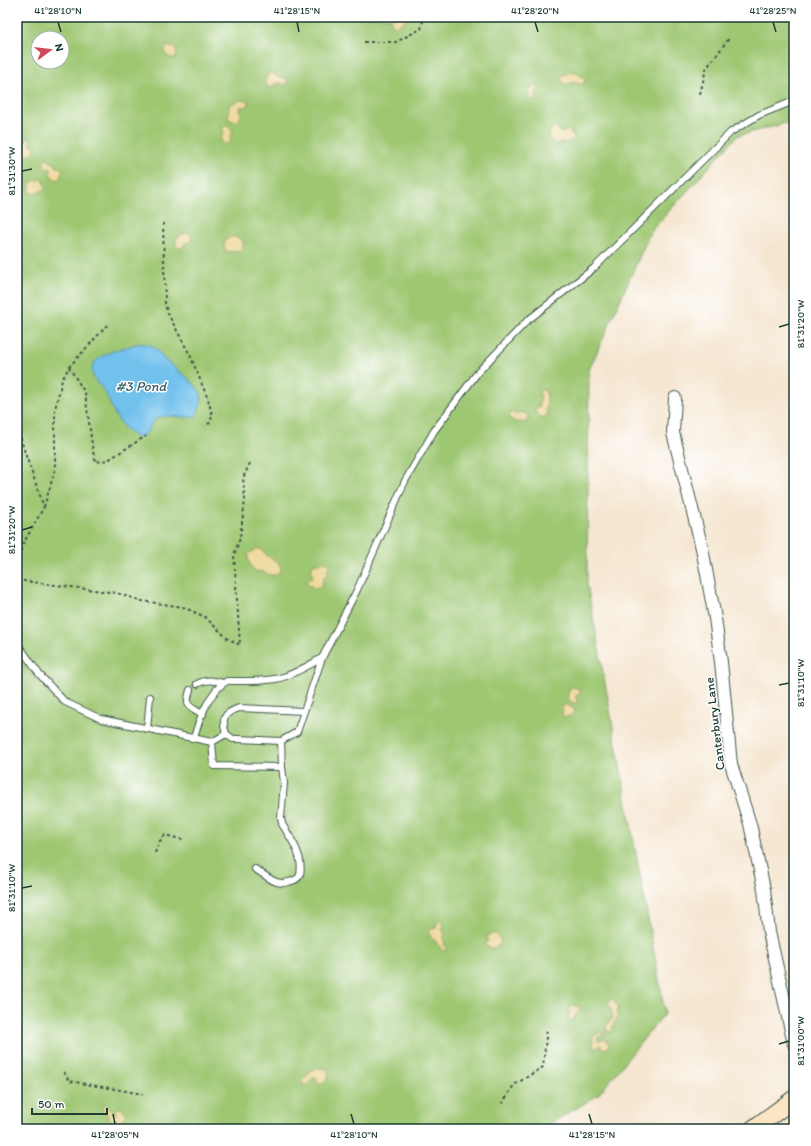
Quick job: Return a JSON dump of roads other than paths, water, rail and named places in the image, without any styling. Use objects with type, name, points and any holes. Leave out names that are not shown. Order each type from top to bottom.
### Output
[{"type":"main road","points":[[752,1129],[794,1099]]},
{"type":"street","name":"Canterbury Lane","points":[[675,398],[673,433],[702,548],[715,616],[731,764],[750,824],[764,889],[770,939],[794,1044]]},
{"type":"lane","points":[[304,711],[239,708],[230,711],[224,716],[223,725],[226,734],[233,739],[281,741],[297,732],[322,658],[357,590],[405,481],[434,431],[478,372],[527,321],[594,268],[731,132],[759,115],[794,101]]},
{"type":"lane","points":[[17,643],[39,674],[66,702],[101,720],[212,742],[226,734]]},
{"type":"lane","points":[[194,738],[198,722],[216,690],[223,683],[227,681],[267,680],[281,678],[322,658]]},
{"type":"lane","points":[[197,684],[204,680],[223,683]]},
{"type":"lane","points":[[190,690],[187,701],[188,704],[193,709],[203,714]]},
{"type":"lane","points":[[147,729],[150,698]]},
{"type":"lane","points":[[255,868],[278,883],[283,884],[296,880],[300,875],[300,857],[280,818],[284,783],[281,741]]},
{"type":"lane","points":[[212,742],[214,766],[282,767]]},
{"type":"water","name":"#3 Pond","points":[[136,344],[147,344],[154,347],[165,360],[186,376],[196,386],[201,395],[200,406],[196,416],[167,416],[155,419],[144,435],[138,438],[129,432],[118,420],[106,394],[92,373],[93,365],[101,357]]}]
